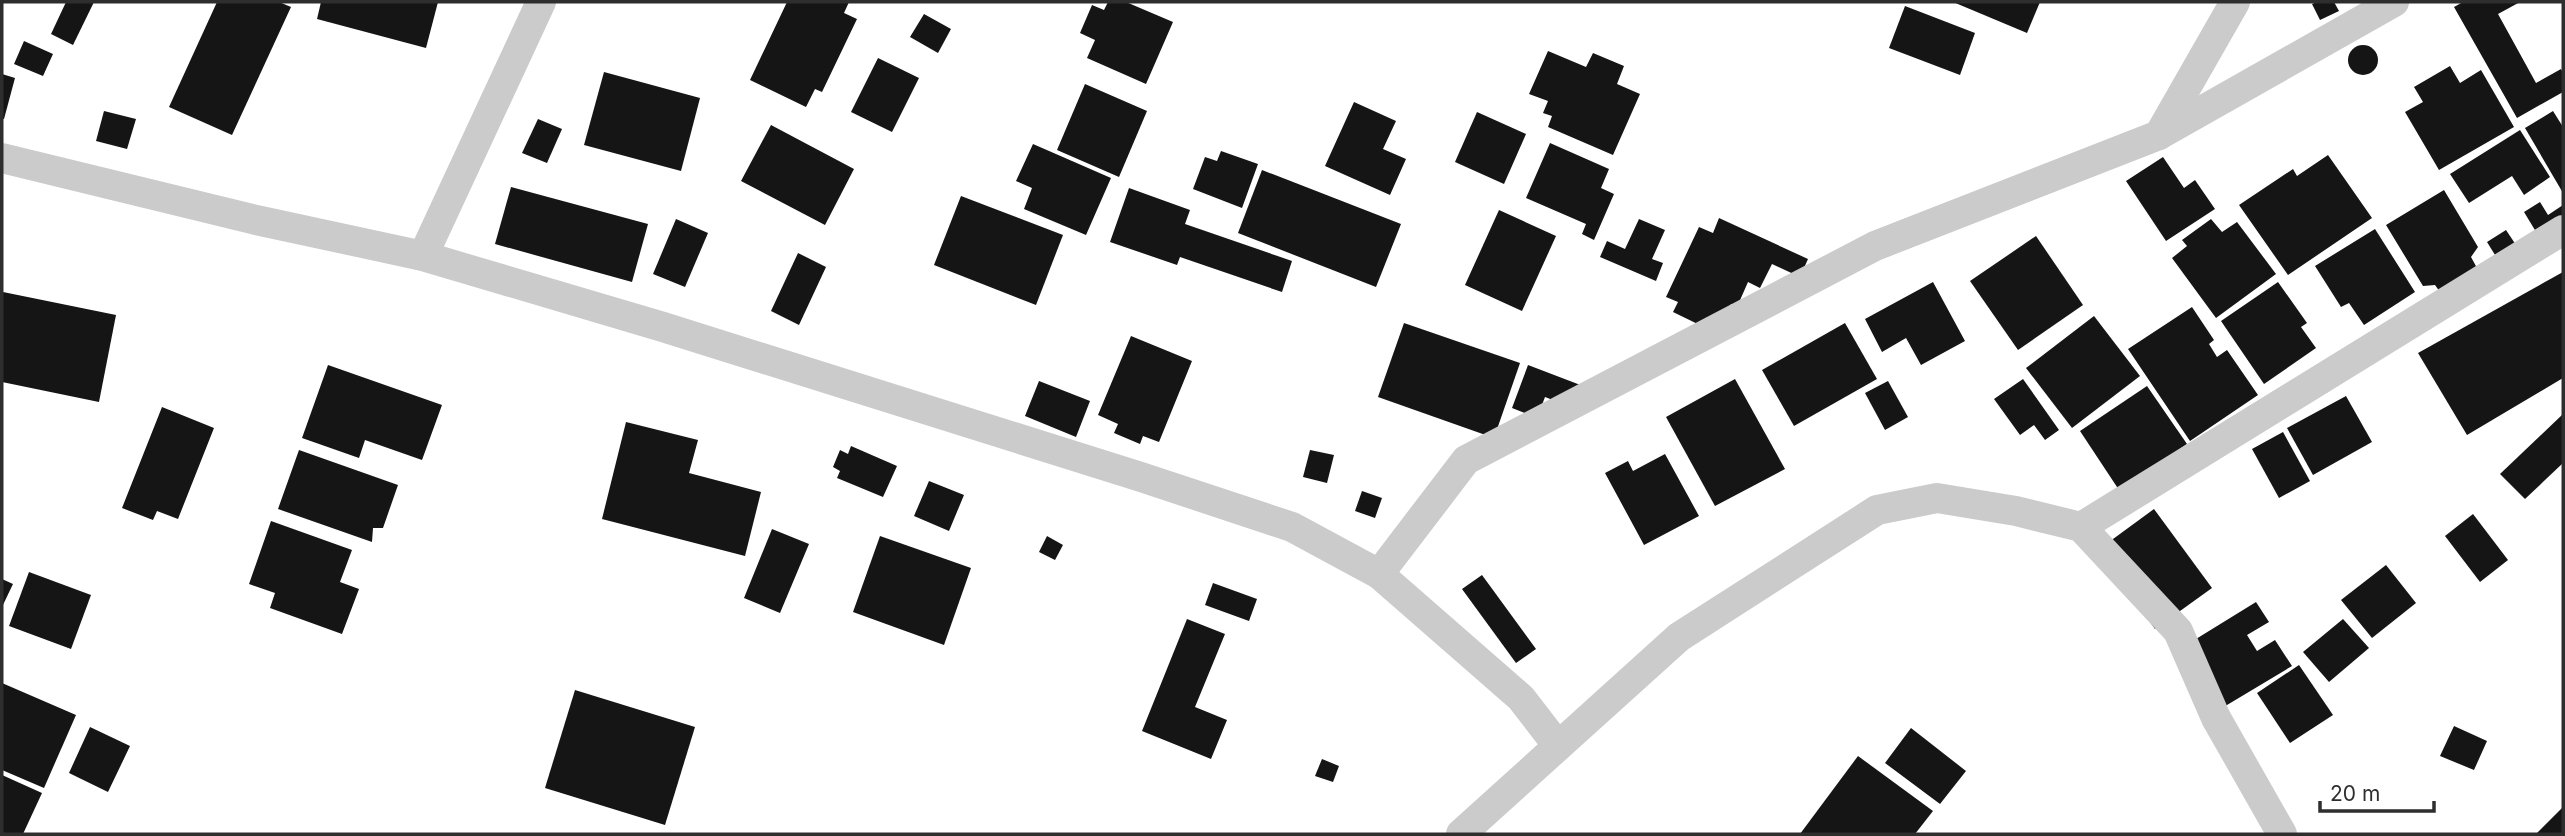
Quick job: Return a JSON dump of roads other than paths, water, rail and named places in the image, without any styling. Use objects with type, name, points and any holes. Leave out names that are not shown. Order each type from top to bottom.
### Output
[{"type":"street","points":[[423,256],[541,2]]},
{"type":"street","points":[[2159,135],[2235,2]]},
{"type":"street","points":[[1379,574],[1466,460],[1875,246],[2159,135],[2394,2]]},
{"type":"street","points":[[2,158],[256,220],[423,256],[663,327],[1293,527],[1379,574],[1521,698],[1558,746]]},
{"type":"street","points":[[2081,527],[2563,230]]},
{"type":"street","points":[[1461,834],[1679,637],[1877,510],[1937,498],[2016,511],[2081,527],[2178,631],[2216,718],[2282,834]]}]
